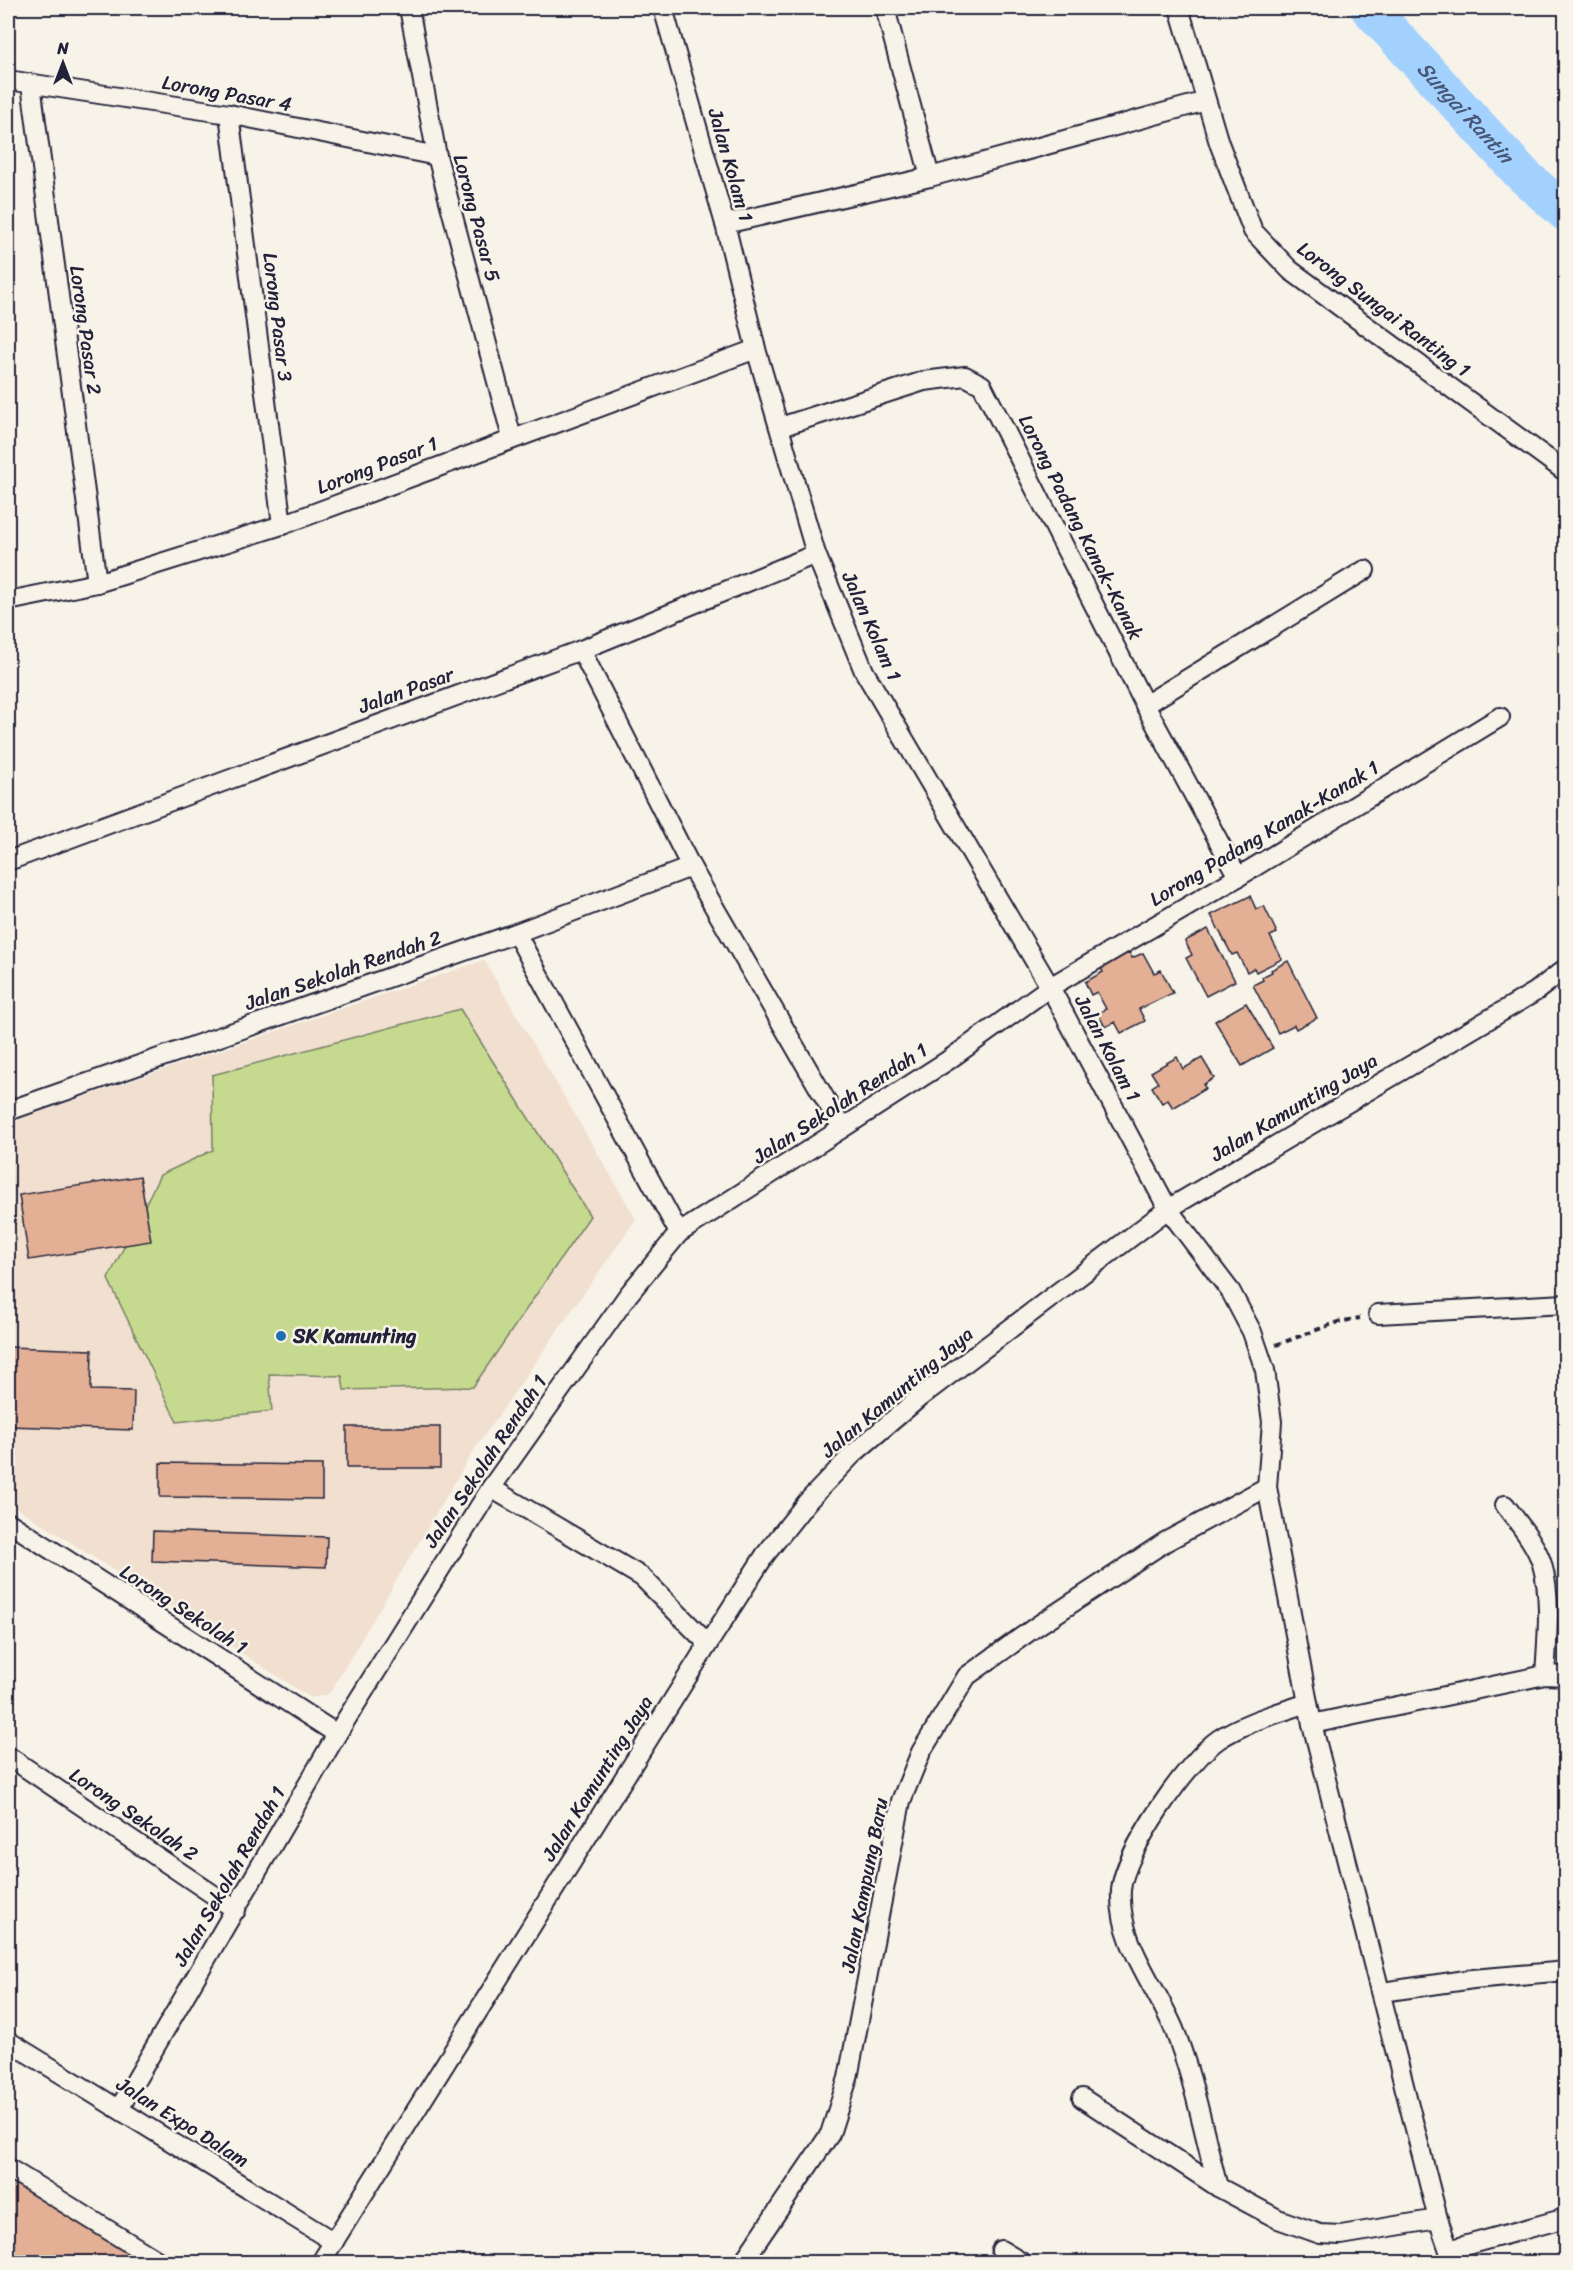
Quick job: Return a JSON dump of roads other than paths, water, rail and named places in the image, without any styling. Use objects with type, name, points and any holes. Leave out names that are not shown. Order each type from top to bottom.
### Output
[{"type":"street","name":"Lorong Pasar 5","points":[[410,8],[436,156],[512,438]]},
{"type":"street","name":"Jalan Kolam 1","points":[[663,8],[724,224],[756,349],[816,554],[864,671],[1050,987],[1168,1209],[1231,1292],[1252,1332],[1264,1370],[1272,1422],[1267,1487],[1312,1724],[1438,2219],[1451,2256]]},
{"type":"street","points":[[885,8],[930,177]]},
{"type":"street","name":"Lorong Sungai Ranting 1","points":[[1179,8],[1219,143],[1253,231],[1290,270],[1566,472]]},
{"type":"street","name":"Lorong Pasar 4","points":[[8,80],[229,114],[436,156]]},
{"type":"street","name":"Lorong Pasar 2","points":[[31,84],[97,583]]},
{"type":"street","points":[[724,224],[930,177],[1206,101]]},
{"type":"street","name":"Lorong Pasar 3","points":[[229,114],[282,525]]},
{"type":"street","name":"Lorong Pasar 1","points":[[8,601],[97,583],[282,525],[756,349]]},
{"type":"street","name":"Lorong Padang Kanak-Kanak","points":[[780,427],[924,381],[965,376],[982,385],[1145,705],[1238,877]]},
{"type":"street","name":"Jalan Pasar","points":[[8,861],[581,650],[816,554]]},
{"type":"street","points":[[1145,705],[1365,570]]},
{"type":"street","points":[[581,650],[691,867],[842,1128]]},
{"type":"street","name":"Lorong Padang Kanak-Kanak 1","points":[[1050,987],[1238,877],[1500,717]]},
{"type":"street","name":"Jalan Sekolah Rendah 2","points":[[8,1110],[516,933],[691,867]]},
{"type":"street","points":[[516,933],[679,1233]]},
{"type":"street","name":"Jalan Kamunting Jaya","points":[[321,2262],[765,1555],[807,1502],[853,1454],[920,1397],[1168,1209],[1535,992],[1566,968]]},
{"type":"street","name":"Jalan Sekolah Rendah 1","points":[[119,2109],[337,1734],[491,1488],[628,1295],[679,1233],[947,1061],[1050,987]]},
{"type":"street","points":[[1378,1314],[1566,1304]]},
{"type":"street","name":"Jalan Kampung Baru","points":[[750,2260],[830,2134],[848,2078],[901,1801],[921,1752],[967,1676],[1037,1626],[1165,1542],[1267,1487]]},
{"type":"street","points":[[491,1488],[642,1577],[708,1644]]},
{"type":"street","points":[[1504,1505],[1530,1539],[1542,1564],[1549,1611],[1545,1675]]},
{"type":"street","name":"Lorong Sekolah 1","points":[[8,1522],[337,1734]]},
{"type":"street","points":[[1312,1724],[1545,1675],[1566,1676]]},
{"type":"street","points":[[1218,2187],[1173,2028],[1137,1958],[1125,1923],[1121,1890],[1128,1863],[1148,1828],[1198,1760],[1218,1740],[1236,1730],[1308,1703]]},
{"type":"street","name":"Lorong Sekolah 2","points":[[8,1756],[236,1910]]},
{"type":"street","points":[[1382,1992],[1473,1979],[1566,1971]]},
{"type":"street","name":"Jalan Expo Dalam","points":[[8,2042],[334,2242]]},
{"type":"street","points":[[1082,2098],[1218,2187],[1278,2219],[1320,2234],[1352,2234],[1438,2219]]},
{"type":"street","points":[[8,2168],[160,2262]]},
{"type":"street","points":[[1451,2256],[1566,2218]]},
{"type":"street","points":[[1001,2250],[1021,2262]]},
{"type":"waterway","name":"Sungai Rantin","points":[[1369,8],[1523,175],[1566,213]]},
{"type":"place","name":"SK Kamunting","points":[[281,1336]]}]
